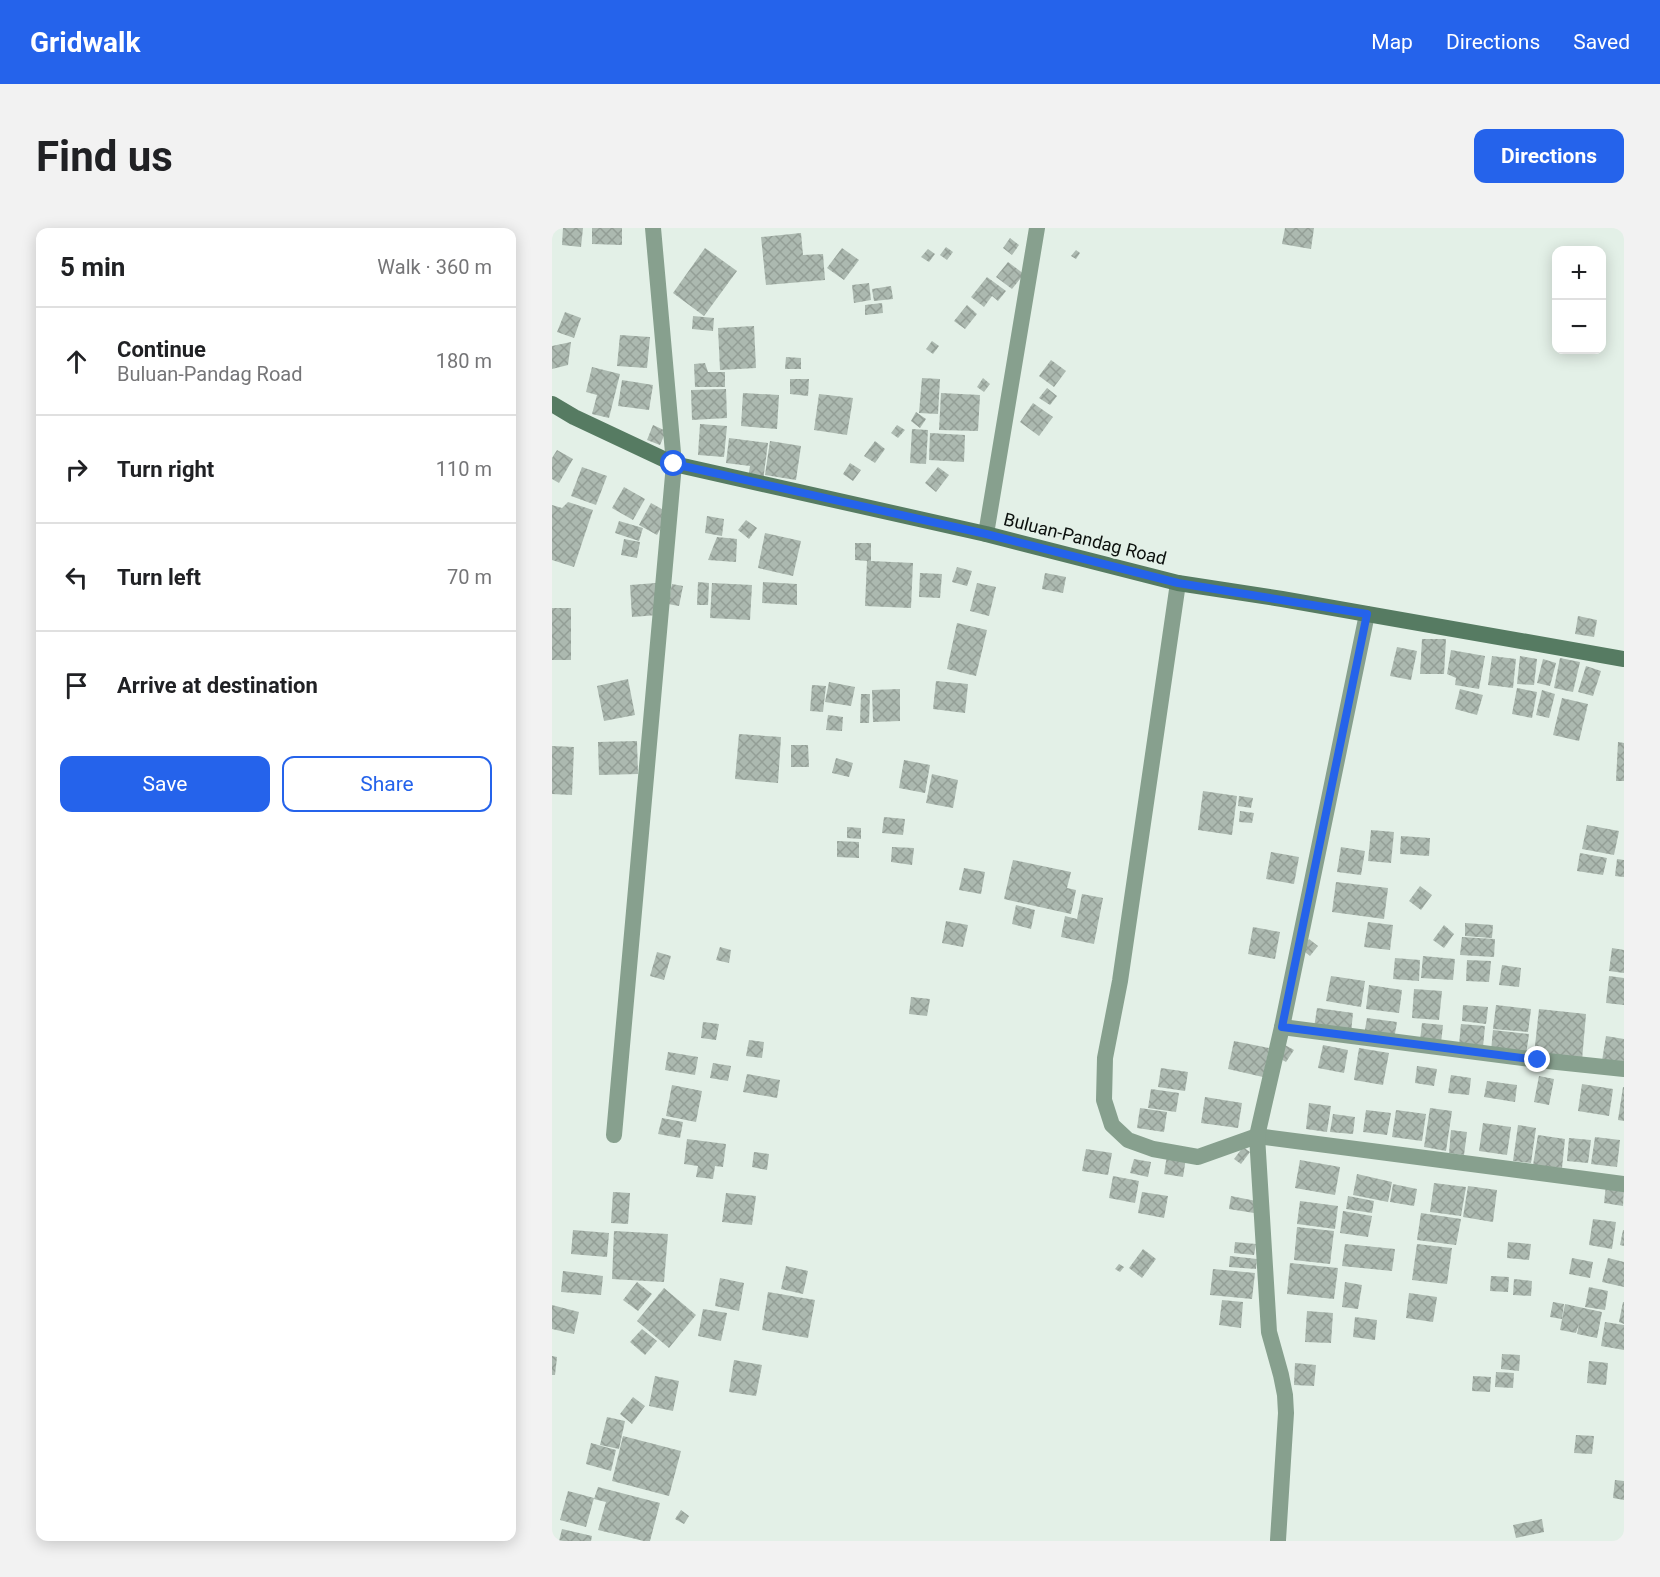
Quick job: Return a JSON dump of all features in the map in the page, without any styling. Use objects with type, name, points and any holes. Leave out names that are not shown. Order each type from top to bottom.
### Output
[{"type":"main road","name":"Buluan-Pandag Road","points":[[552,404],[574,417],[674,464],[986,534],[1178,583],[1624,659]]},
{"type":"street","points":[[614,1135],[674,464],[653,228]]},
{"type":"street","points":[[986,534],[1037,228]]},
{"type":"street","points":[[1178,583],[1120,981],[1105,1058],[1104,1100],[1112,1125],[1128,1140],[1153,1149],[1198,1157],[1257,1136],[1624,1184]]},
{"type":"street","points":[[1278,1540],[1286,1413],[1281,1375],[1269,1332],[1257,1136],[1282,1027],[1367,614]]},
{"type":"street","points":[[1282,1027],[1624,1069]]},
{"type":"building","points":[[563,228],[583,228],[581,247],[562,245]]},
{"type":"building","points":[[592,228],[622,228],[622,245],[592,244]]},
{"type":"building","points":[[1285,228],[1314,228],[1311,249],[1282,244]]},
{"type":"building","points":[[801,233],[803,255],[823,254],[825,280],[766,285],[761,237]]},
{"type":"building","points":[[1010,238],[1019,245],[1012,255],[1003,248]]},
{"type":"building","points":[[946,247],[953,252],[947,260],[940,255]]},
{"type":"building","points":[[705,248],[737,271],[704,316],[673,293]]},
{"type":"building","points":[[842,248],[859,260],[844,280],[827,268]]},
{"type":"building","points":[[928,249],[935,254],[929,262],[921,257]]},
{"type":"building","points":[[1076,250],[1080,253],[1076,259],[1071,256]]},
{"type":"building","points":[[1008,262],[1024,274],[1012,289],[996,277]]},
{"type":"building","points":[[987,277],[1006,291],[998,301],[992,296],[984,307],[971,297]]},
{"type":"building","points":[[869,283],[871,300],[854,303],[852,285]]},
{"type":"building","points":[[891,286],[893,299],[874,301],[872,289]]},
{"type":"building","points":[[882,303],[883,313],[865,315],[865,305]]},
{"type":"building","points":[[967,305],[977,314],[965,329],[954,321]]},
{"type":"building","points":[[565,312],[581,318],[574,338],[557,332]]},
{"type":"building","points":[[693,316],[714,318],[713,331],[692,329]]},
{"type":"building","points":[[754,326],[756,368],[720,370],[718,328]]},
{"type":"building","points":[[620,335],[650,337],[647,368],[617,366]]},
{"type":"building","points":[[932,341],[939,346],[933,354],[926,349]]},
{"type":"building","points":[[571,342],[568,365],[552,369],[552,346]]},
{"type":"building","points":[[786,357],[801,358],[801,369],[785,369]]},
{"type":"building","points":[[1051,360],[1066,371],[1054,387],[1039,376]]},
{"type":"building","points":[[705,363],[708,372],[725,372],[725,387],[695,387],[694,364]]},
{"type":"building","points":[[592,367],[620,374],[609,418],[592,414],[597,395],[586,392]]},
{"type":"building","points":[[922,378],[940,379],[938,414],[919,413]]},
{"type":"building","points":[[983,378],[990,384],[984,392],[977,387]]},
{"type":"building","points":[[790,379],[809,379],[808,396],[790,394]]},
{"type":"building","points":[[622,380],[653,385],[649,410],[618,406]]},
{"type":"building","points":[[1047,388],[1057,396],[1050,405],[1039,398]]},
{"type":"building","points":[[726,389],[727,418],[692,420],[691,390]]},
{"type":"building","points":[[743,393],[779,395],[777,429],[741,426]]},
{"type":"building","points":[[941,393],[980,395],[978,431],[939,430]]},
{"type":"building","points":[[819,394],[853,398],[847,435],[814,430]]},
{"type":"building","points":[[1033,403],[1053,417],[1039,436],[1020,422]]},
{"type":"building","points":[[916,412],[926,419],[920,428],[911,421]]},
{"type":"building","points":[[700,424],[727,426],[724,457],[698,455]]},
{"type":"building","points":[[653,425],[666,431],[660,445],[647,440]]},
{"type":"building","points":[[897,425],[905,430],[898,438],[891,433]]},
{"type":"building","points":[[912,429],[928,430],[926,464],[910,463]]},
{"type":"building","points":[[930,433],[965,435],[964,462],[929,460]]},
{"type":"building","points":[[729,438],[768,443],[763,481],[748,479],[750,466],[726,463]]},
{"type":"building","points":[[770,441],[801,446],[796,480],[765,475]]},
{"type":"building","points":[[875,441],[885,449],[875,463],[864,456]]},
{"type":"building","points":[[557,450],[573,459],[559,483],[552,479],[552,458]]},
{"type":"building","points":[[850,463],[861,470],[853,481],[843,474]]},
{"type":"building","points":[[582,467],[607,476],[596,505],[571,496]]},
{"type":"building","points":[[938,467],[949,475],[936,492],[925,483]]},
{"type":"building","points":[[624,487],[645,499],[633,520],[612,508]]},
{"type":"building","points":[[568,502],[593,510],[574,567],[552,560],[552,505],[562,508]]},
{"type":"building","points":[[651,503],[669,513],[657,535],[639,525]]},
{"type":"building","points":[[707,516],[724,519],[722,536],[705,533]]},
{"type":"building","points":[[746,520],[757,528],[749,539],[738,530]]},
{"type":"building","points":[[619,521],[643,528],[639,541],[615,533]]},
{"type":"building","points":[[765,533],[801,541],[793,576],[758,568]]},
{"type":"building","points":[[717,537],[737,539],[736,562],[708,560]]},
{"type":"building","points":[[624,539],[640,542],[637,558],[621,555]]},
{"type":"building","points":[[855,543],[871,543],[871,561],[913,563],[911,608],[865,606],[867,561],[855,560]]},
{"type":"building","points":[[957,567],[972,571],[967,586],[952,582]]},
{"type":"building","points":[[920,573],[942,574],[940,598],[919,597]]},
{"type":"building","points":[[1045,573],[1066,577],[1063,593],[1042,589]]},
{"type":"building","points":[[698,582],[709,583],[708,605],[697,605]]},
{"type":"building","points":[[763,582],[797,584],[797,605],[762,603]]},
{"type":"building","points":[[656,583],[658,615],[632,617],[630,585]]},
{"type":"building","points":[[712,583],[752,585],[750,620],[710,618]]},
{"type":"building","points":[[977,583],[996,587],[989,616],[970,611]]},
{"type":"building","points":[[672,584],[683,586],[679,606],[668,604]]},
{"type":"building","points":[[552,608],[571,608],[571,660],[552,660]]},
{"type":"building","points":[[1578,616],[1597,620],[1594,637],[1575,634]]},
{"type":"building","points":[[957,623],[987,630],[976,676],[947,669]]},
{"type":"building","points":[[1422,639],[1446,639],[1444,674],[1420,674]]},
{"type":"building","points":[[1397,647],[1417,651],[1411,680],[1390,676]]},
{"type":"building","points":[[1451,650],[1485,656],[1479,689],[1455,685],[1456,678],[1447,674]]},
{"type":"building","points":[[1492,656],[1516,659],[1513,688],[1488,685]]},
{"type":"building","points":[[1520,656],[1537,659],[1534,685],[1517,684]]},
{"type":"building","points":[[1560,658],[1580,662],[1573,692],[1554,688]]},
{"type":"building","points":[[1543,659],[1556,663],[1550,686],[1537,683]]},
{"type":"building","points":[[1586,666],[1601,671],[1593,696],[1578,692]]},
{"type":"building","points":[[628,679],[635,715],[604,721],[597,686]]},
{"type":"building","points":[[936,681],[968,684],[965,713],[933,709]]},
{"type":"building","points":[[829,682],[855,687],[851,706],[825,702]]},
{"type":"building","points":[[812,685],[826,686],[823,712],[810,711]]},
{"type":"building","points":[[1517,688],[1537,692],[1532,718],[1512,714]]},
{"type":"building","points":[[900,689],[900,721],[873,722],[872,690]]},
{"type":"building","points":[[1460,689],[1483,695],[1477,715],[1455,709]]},
{"type":"building","points":[[1542,690],[1555,694],[1549,718],[1536,715]]},
{"type":"building","points":[[861,694],[870,694],[869,723],[860,723]]},
{"type":"building","points":[[1562,698],[1588,704],[1579,741],[1553,735]]},
{"type":"building","points":[[828,715],[843,717],[842,731],[826,730]]},
{"type":"building","points":[[739,734],[781,737],[778,783],[735,779]]},
{"type":"building","points":[[637,741],[638,774],[599,775],[598,742]]},
{"type":"building","points":[[1618,742],[1624,743],[1624,781],[1616,781]]},
{"type":"building","points":[[791,745],[808,745],[809,767],[791,767]]},
{"type":"building","points":[[552,746],[574,747],[572,795],[552,794]]},
{"type":"building","points":[[836,758],[853,763],[849,777],[832,773]]},
{"type":"building","points":[[904,760],[930,765],[925,793],[899,788]]},
{"type":"building","points":[[932,774],[958,780],[953,808],[926,803]]},
{"type":"building","points":[[1203,791],[1237,796],[1232,835],[1198,830]]},
{"type":"building","points":[[1239,796],[1253,798],[1251,808],[1238,806]]},
{"type":"building","points":[[1240,811],[1254,813],[1252,823],[1239,822]]},
{"type":"building","points":[[884,817],[905,819],[903,835],[882,833]]},
{"type":"building","points":[[1587,825],[1619,831],[1614,855],[1582,849]]},
{"type":"building","points":[[847,827],[861,828],[861,839],[847,838]]},
{"type":"building","points":[[1371,830],[1394,832],[1391,863],[1368,861]]},
{"type":"building","points":[[1401,836],[1430,838],[1429,856],[1400,854]]},
{"type":"building","points":[[837,841],[859,842],[859,858],[837,857]]},
{"type":"building","points":[[892,847],[914,848],[912,865],[891,862]]},
{"type":"building","points":[[1341,847],[1365,851],[1361,875],[1337,872]]},
{"type":"building","points":[[1271,852],[1299,857],[1294,884],[1266,879]]},
{"type":"building","points":[[1580,853],[1607,858],[1603,875],[1577,871]]},
{"type":"building","points":[[1617,859],[1624,860],[1624,877],[1615,876]]},
{"type":"building","points":[[1013,860],[1071,872],[1067,888],[1076,890],[1071,914],[1004,899]]},
{"type":"building","points":[[964,868],[985,872],[981,894],[959,890]]},
{"type":"building","points":[[1336,882],[1388,888],[1384,919],[1332,912]]},
{"type":"building","points":[[1420,886],[1432,895],[1421,910],[1409,901]]},
{"type":"building","points":[[1082,894],[1103,898],[1094,944],[1061,937],[1065,916],[1077,919]]},
{"type":"building","points":[[1016,905],[1035,910],[1031,929],[1012,924]]},
{"type":"building","points":[[946,921],[968,925],[963,947],[942,943]]},
{"type":"building","points":[[1368,922],[1393,925],[1390,950],[1364,947]]},
{"type":"building","points":[[1465,923],[1493,925],[1492,938],[1465,936]]},
{"type":"building","points":[[1444,925],[1454,934],[1444,948],[1433,940]]},
{"type":"building","points":[[1253,927],[1280,932],[1275,959],[1248,954]]},
{"type":"building","points":[[1462,937],[1495,939],[1494,957],[1460,955]]},
{"type":"building","points":[[1309,939],[1318,946],[1310,956],[1301,949]]},
{"type":"building","points":[[720,947],[731,950],[729,963],[716,960]]},
{"type":"building","points":[[1612,948],[1624,950],[1624,973],[1609,971]]},
{"type":"building","points":[[657,952],[671,956],[664,980],[650,976]]},
{"type":"building","points":[[1423,956],[1455,959],[1453,980],[1421,978]]},
{"type":"building","points":[[1395,958],[1420,960],[1419,981],[1393,979]]},
{"type":"building","points":[[1467,960],[1491,961],[1489,982],[1466,981]]},
{"type":"building","points":[[1502,965],[1521,968],[1519,987],[1499,985]]},
{"type":"building","points":[[1331,976],[1365,981],[1361,1007],[1326,1001]]},
{"type":"building","points":[[1609,976],[1624,978],[1624,1005],[1606,1003]]},
{"type":"building","points":[[1369,985],[1402,990],[1399,1013],[1366,1009]]},
{"type":"building","points":[[1414,989],[1442,991],[1439,1020],[1412,1018]]},
{"type":"building","points":[[911,997],[930,999],[927,1016],[909,1014]]},
{"type":"building","points":[[1463,1005],[1488,1007],[1486,1024],[1462,1021]]},
{"type":"building","points":[[1496,1005],[1531,1009],[1528,1032],[1493,1029]]},
{"type":"building","points":[[1317,1008],[1353,1013],[1351,1033],[1314,1028]]},
{"type":"building","points":[[1539,1009],[1586,1014],[1582,1060],[1534,1055]]},
{"type":"building","points":[[1367,1018],[1397,1022],[1394,1039],[1364,1035]]},
{"type":"building","points":[[703,1022],[719,1024],[716,1040],[701,1038]]},
{"type":"building","points":[[1422,1023],[1443,1025],[1441,1043],[1420,1041]]},
{"type":"building","points":[[1461,1024],[1485,1026],[1483,1047],[1459,1045]]},
{"type":"building","points":[[1493,1030],[1529,1034],[1526,1055],[1491,1051]]},
{"type":"building","points":[[1606,1036],[1624,1039],[1624,1065],[1602,1061]]},
{"type":"building","points":[[749,1040],[764,1042],[762,1058],[746,1056]]},
{"type":"building","points":[[1234,1041],[1269,1048],[1263,1077],[1228,1069]]},
{"type":"building","points":[[1285,1045],[1294,1050],[1286,1062],[1277,1057]]},
{"type":"building","points":[[1323,1045],[1348,1050],[1344,1073],[1318,1068]]},
{"type":"building","points":[[1359,1048],[1389,1053],[1383,1085],[1354,1080]]},
{"type":"building","points":[[668,1052],[698,1057],[695,1075],[665,1070]]},
{"type":"building","points":[[713,1063],[731,1066],[728,1081],[710,1078]]},
{"type":"building","points":[[1417,1066],[1437,1069],[1434,1086],[1415,1083]]},
{"type":"building","points":[[1161,1068],[1188,1072],[1185,1091],[1158,1087]]},
{"type":"building","points":[[747,1074],[780,1080],[777,1098],[743,1092]]},
{"type":"building","points":[[1451,1075],[1471,1078],[1469,1095],[1448,1093]]},
{"type":"building","points":[[1539,1076],[1554,1079],[1549,1105],[1534,1102]]},
{"type":"building","points":[[1487,1081],[1517,1085],[1515,1102],[1484,1097]]},
{"type":"building","points":[[1582,1084],[1613,1089],[1609,1116],[1578,1111]]},
{"type":"building","points":[[672,1085],[702,1091],[696,1122],[666,1116]]},
{"type":"building","points":[[1624,1087],[1624,1121],[1618,1120]]},
{"type":"building","points":[[1151,1089],[1179,1093],[1176,1112],[1148,1108]]},
{"type":"building","points":[[1205,1097],[1242,1103],[1238,1128],[1201,1123]]},
{"type":"building","points":[[1309,1103],[1331,1106],[1327,1132],[1306,1129]]},
{"type":"building","points":[[1140,1108],[1167,1112],[1164,1132],[1137,1128]]},
{"type":"building","points":[[1430,1108],[1452,1111],[1446,1151],[1424,1147]]},
{"type":"building","points":[[1366,1110],[1391,1113],[1387,1135],[1363,1132]]},
{"type":"building","points":[[1396,1110],[1426,1114],[1422,1141],[1392,1137]]},
{"type":"building","points":[[1333,1114],[1355,1117],[1353,1134],[1330,1132]]},
{"type":"building","points":[[662,1118],[683,1122],[680,1138],[658,1134]]},
{"type":"building","points":[[1483,1123],[1511,1127],[1507,1155],[1479,1151]]},
{"type":"building","points":[[1518,1125],[1536,1128],[1531,1163],[1513,1161]]},
{"type":"building","points":[[1451,1130],[1467,1132],[1464,1155],[1449,1153]]},
{"type":"building","points":[[1538,1135],[1565,1139],[1562,1168],[1533,1165]]},
{"type":"building","points":[[1595,1137],[1620,1140],[1617,1167],[1591,1164]]},
{"type":"building","points":[[1569,1138],[1591,1140],[1588,1163],[1567,1161]]},
{"type":"building","points":[[687,1139],[726,1144],[723,1167],[715,1166],[713,1179],[696,1177],[698,1166],[684,1164]]},
{"type":"building","points":[[1243,1147],[1250,1152],[1241,1164],[1234,1159]]},
{"type":"building","points":[[1086,1149],[1112,1153],[1108,1175],[1082,1171]]},
{"type":"building","points":[[754,1152],[769,1154],[767,1170],[752,1167]]},
{"type":"building","points":[[1167,1155],[1186,1158],[1183,1177],[1164,1174]]},
{"type":"building","points":[[1134,1159],[1151,1162],[1148,1177],[1130,1173]]},
{"type":"building","points":[[1300,1160],[1340,1167],[1335,1195],[1295,1188]]},
{"type":"building","points":[[1357,1174],[1392,1182],[1388,1202],[1353,1195]]},
{"type":"building","points":[[1113,1176],[1139,1181],[1135,1203],[1109,1198]]},
{"type":"building","points":[[1434,1183],[1466,1187],[1461,1216],[1430,1212]]},
{"type":"building","points":[[1393,1184],[1417,1189],[1414,1206],[1390,1202]]},
{"type":"building","points":[[1606,1185],[1624,1188],[1623,1206],[1604,1203]]},
{"type":"building","points":[[1468,1186],[1497,1190],[1493,1222],[1463,1217]]},
{"type":"building","points":[[613,1192],[630,1193],[628,1224],[611,1223]]},
{"type":"building","points":[[1142,1192],[1168,1196],[1164,1218],[1138,1213]]},
{"type":"building","points":[[726,1193],[756,1196],[752,1225],[722,1222]]},
{"type":"building","points":[[1231,1196],[1256,1201],[1254,1213],[1229,1209]]},
{"type":"building","points":[[1348,1196],[1374,1201],[1372,1213],[1346,1209]]},
{"type":"building","points":[[1300,1201],[1338,1206],[1335,1229],[1297,1224]]},
{"type":"building","points":[[1343,1211],[1372,1216],[1368,1237],[1340,1233]]},
{"type":"building","points":[[1421,1213],[1461,1219],[1456,1245],[1417,1240]]},
{"type":"building","points":[[1593,1219],[1616,1222],[1612,1249],[1589,1245]]},
{"type":"building","points":[[1297,1227],[1334,1231],[1330,1264],[1294,1260]]},
{"type":"building","points":[[573,1230],[609,1233],[607,1257],[571,1254]]},
{"type":"building","points":[[1624,1230],[1624,1246],[1620,1245]]},
{"type":"building","points":[[614,1231],[668,1234],[664,1282],[612,1279]]},
{"type":"building","points":[[1235,1242],[1256,1244],[1254,1255],[1234,1253]]},
{"type":"building","points":[[1508,1242],[1531,1244],[1529,1260],[1507,1258]]},
{"type":"building","points":[[1345,1244],[1395,1249],[1392,1271],[1342,1266]]},
{"type":"building","points":[[1417,1244],[1452,1248],[1447,1284],[1412,1280]]},
{"type":"building","points":[[1143,1249],[1156,1259],[1142,1278],[1129,1268]]},
{"type":"building","points":[[1230,1256],[1257,1259],[1256,1269],[1229,1267]]},
{"type":"building","points":[[1572,1258],[1593,1262],[1590,1278],[1569,1274]]},
{"type":"building","points":[[1608,1258],[1624,1262],[1624,1287],[1602,1282]]},
{"type":"building","points":[[1290,1263],[1338,1268],[1334,1299],[1287,1294]]},
{"type":"building","points":[[1119,1264],[1124,1267],[1120,1272],[1115,1269]]},
{"type":"building","points":[[786,1266],[808,1271],[803,1294],[781,1289]]},
{"type":"building","points":[[1213,1269],[1255,1273],[1252,1299],[1210,1295]]},
{"type":"building","points":[[563,1271],[603,1276],[601,1295],[561,1292]]},
{"type":"building","points":[[1491,1276],[1509,1277],[1508,1292],[1490,1291]]},
{"type":"building","points":[[720,1278],[744,1283],[739,1311],[715,1306]]},
{"type":"building","points":[[1514,1279],[1532,1281],[1531,1296],[1513,1295]]},
{"type":"building","points":[[637,1282],[652,1294],[638,1311],[623,1300]]},
{"type":"building","points":[[1345,1282],[1362,1285],[1358,1309],[1342,1307]]},
{"type":"building","points":[[1589,1287],[1608,1291],[1605,1310],[1585,1307]]},
{"type":"building","points":[[664,1288],[696,1315],[669,1348],[637,1321]]},
{"type":"building","points":[[768,1292],[815,1300],[808,1338],[762,1330]]},
{"type":"building","points":[[1409,1293],[1437,1297],[1433,1322],[1406,1318]]},
{"type":"building","points":[[1222,1300],[1243,1302],[1241,1328],[1219,1325]]},
{"type":"building","points":[[1553,1302],[1564,1304],[1562,1319],[1550,1317]]},
{"type":"building","points":[[1624,1302],[1624,1324],[1619,1322]]},
{"type":"building","points":[[1565,1304],[1602,1312],[1597,1338],[1577,1334],[1579,1324],[1576,1333],[1560,1330]]},
{"type":"building","points":[[552,1305],[579,1312],[574,1334],[552,1329]]},
{"type":"building","points":[[703,1309],[727,1313],[721,1341],[698,1336]]},
{"type":"building","points":[[1307,1311],[1333,1313],[1331,1343],[1305,1342]]},
{"type":"building","points":[[1355,1317],[1377,1320],[1375,1340],[1353,1337]]},
{"type":"building","points":[[1605,1322],[1624,1325],[1624,1350],[1601,1346]]},
{"type":"building","points":[[642,1329],[657,1341],[645,1355],[630,1342]]},
{"type":"building","points":[[1502,1354],[1520,1355],[1519,1371],[1501,1369]]},
{"type":"building","points":[[552,1356],[557,1357],[555,1375],[552,1375]]},
{"type":"building","points":[[734,1360],[762,1365],[756,1396],[729,1392]]},
{"type":"building","points":[[1589,1361],[1608,1363],[1606,1385],[1587,1383]]},
{"type":"building","points":[[1295,1363],[1316,1365],[1314,1386],[1294,1385]]},
{"type":"building","points":[[1496,1372],[1514,1373],[1513,1388],[1495,1387]]},
{"type":"building","points":[[655,1376],[679,1381],[673,1411],[649,1406]]},
{"type":"building","points":[[1473,1376],[1491,1377],[1490,1392],[1472,1391]]},
{"type":"building","points":[[633,1397],[645,1406],[632,1424],[620,1414]]},
{"type":"building","points":[[607,1417],[625,1421],[619,1449],[600,1445]]},
{"type":"building","points":[[1576,1435],[1594,1436],[1592,1454],[1574,1453]]},
{"type":"building","points":[[623,1436],[681,1451],[669,1496],[612,1481]]},
{"type":"building","points":[[591,1443],[616,1450],[611,1471],[586,1464]]},
{"type":"building","points":[[1615,1480],[1624,1481],[1624,1500],[1613,1498]]},
{"type":"building","points":[[598,1487],[660,1503],[650,1541],[598,1530],[606,1502],[594,1499]]},
{"type":"building","points":[[568,1491],[594,1498],[586,1527],[560,1520]]},
{"type":"building","points":[[681,1510],[689,1516],[684,1524],[675,1519]]},
{"type":"building","points":[[1542,1519],[1544,1532],[1516,1538],[1513,1525]]},
{"type":"building","points":[[562,1529],[592,1536],[591,1541],[559,1541]]},
{"type":"route","points":[[674,464],[986,534],[1178,583],[1367,614],[1282,1027],[1538,1060]]}]
